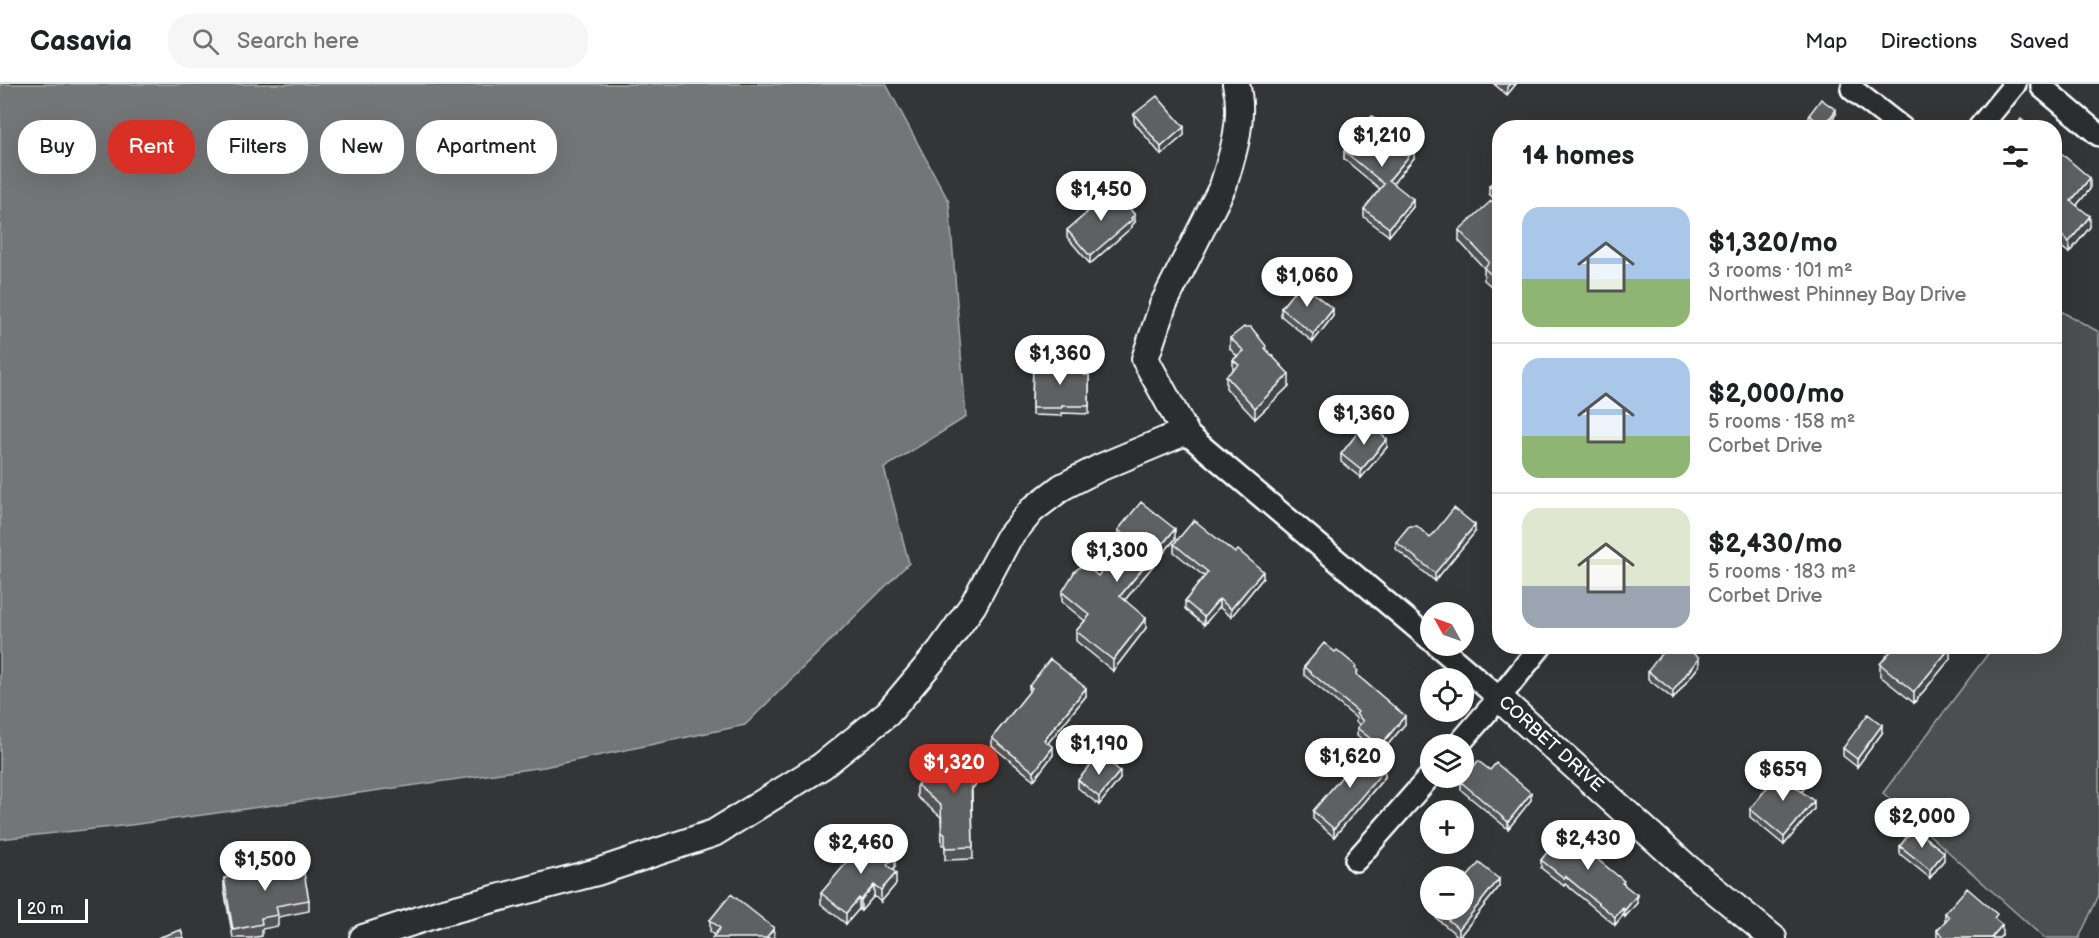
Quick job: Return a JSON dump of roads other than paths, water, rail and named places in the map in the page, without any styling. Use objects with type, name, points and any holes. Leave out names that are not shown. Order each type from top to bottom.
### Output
[{"type":"street","points":[[1236,84],[1240,116],[1223,186],[1163,305],[1145,359],[1185,432],[1420,631]]},
{"type":"street","points":[[1986,120],[2015,84]]},
{"type":"street","points":[[2042,84],[2042,87],[2099,135]]},
{"type":"street","points":[[1852,90],[1891,120]]},
{"type":"street","points":[[363,938],[440,913],[597,872],[714,833],[822,766],[888,713],[947,641],[973,604],[1008,540],[1032,510],[1062,487],[1099,468],[1185,432]]},
{"type":"street","points":[[1468,734],[1535,654]]},
{"type":"street","name":"CORBET DRIVE","points":[[1450,656],[1684,865],[1773,938]]},
{"type":"street","points":[[1356,860],[1420,787]]}]
